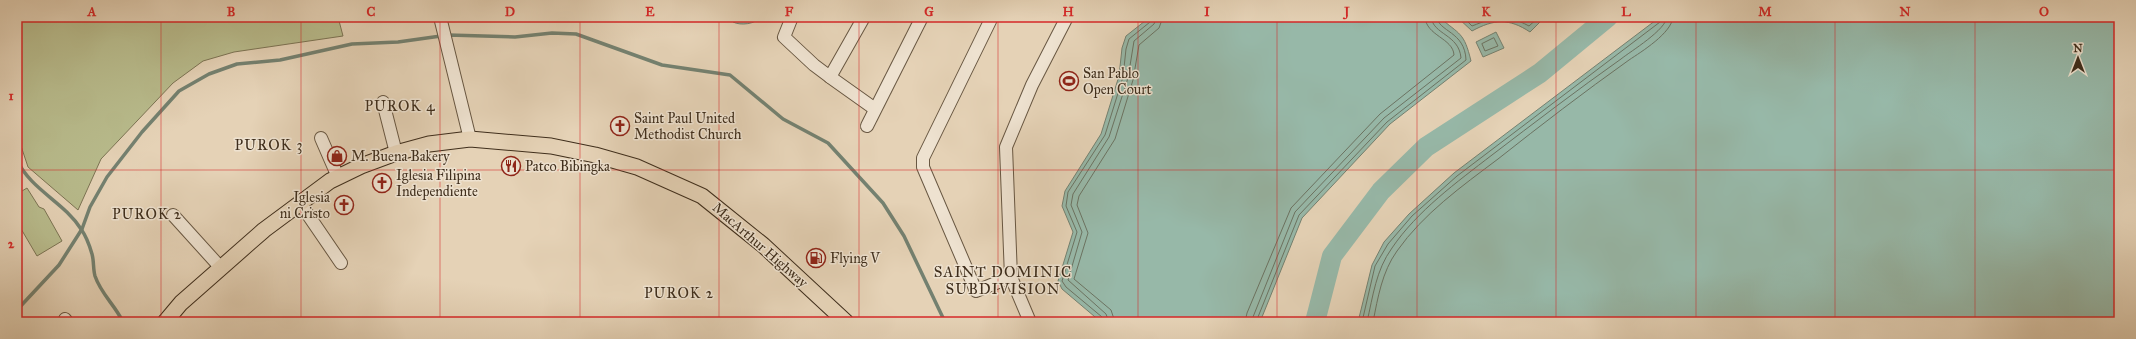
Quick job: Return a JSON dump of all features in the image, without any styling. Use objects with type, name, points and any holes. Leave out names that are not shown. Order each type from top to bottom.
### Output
[{"type":"main road","name":"MacArthur Highway","points":[[165,322],[181,303],[264,230],[338,177],[396,153],[429,144],[470,139],[505,140],[551,146],[638,166],[702,196],[763,245],[846,322]]},
{"type":"street","points":[[792,17],[784,37],[814,65],[876,109]]},
{"type":"street","points":[[830,77],[864,17]]},
{"type":"street","points":[[867,126],[922,17]]},
{"type":"street","points":[[992,17],[923,158],[923,167],[976,291],[1011,277]]},
{"type":"street","points":[[1030,322],[1011,277],[1006,147],[1032,84],[1067,17]]},
{"type":"street","points":[[441,21],[470,139]]},
{"type":"street","points":[[384,102],[396,153]]},
{"type":"street","points":[[321,138],[338,177]]},
{"type":"street","points":[[300,203],[341,263]]},
{"type":"street","points":[[173,215],[221,268]]},
{"type":"green space","points":[[17,17],[338,17],[343,36],[234,52],[203,61],[173,83],[101,159],[78,210],[28,167],[17,134]]},
{"type":"green space","points":[[27,188],[39,207],[44,209],[62,241],[37,256],[17,222],[17,194]]},
{"type":"water","points":[[732,17],[761,17],[752,23],[744,24],[733,22]]},
{"type":"water","points":[[1150,17],[1439,17],[1457,31],[1466,44],[1471,61],[1390,124],[1302,218],[1260,322],[1101,322],[1062,289],[1058,281],[1073,232],[1062,206],[1065,191],[1101,134],[1119,76],[1122,48],[1126,36]]},
{"type":"water","points":[[1457,17],[1545,17],[1530,32],[1522,27],[1508,22],[1494,22],[1472,31]]},
{"type":"water","points":[[1660,17],[2119,17],[2119,322],[1358,322],[1372,265],[1384,242],[1409,214],[1454,173]]},
{"type":"water","points":[[1496,32],[1504,48],[1483,57],[1476,42]]},
{"type":"waterway","points":[[1315,322],[1332,256],[1381,191],[1426,147],[1540,73],[1608,17]]},
{"type":"waterway","points":[[17,310],[59,265],[82,229],[90,207],[107,177],[142,132],[179,91],[209,74],[237,64],[280,60],[352,44],[398,42],[448,35],[515,37],[552,33],[576,34],[662,65],[730,75],[783,119],[828,143],[883,203],[904,236],[945,322]]},
{"type":"waterway","points":[[17,160],[31,180],[66,211],[81,229],[91,251],[95,276],[104,294],[123,322]]},
{"type":"place","name":"San Pablo Open Court","points":[[1069,81]]},
{"type":"place","name":"Saint Paul United Methodist Church","points":[[620,126]]},
{"type":"place","name":"M. Buena Bakery","points":[[337,156]]},
{"type":"place","name":"Patco Bibingka","points":[[511,166]]},
{"type":"place","name":"Iglesia Filipina Independiente","points":[[382,183]]},
{"type":"place","name":"Iglesia ni Cristo","points":[[344,205]]},
{"type":"place","name":"Flying V","points":[[816,258]]},
{"type":"district","name":"PUROK 4","points":[[400,106]]},
{"type":"district","name":"PUROK 3","points":[[269,145]]},
{"type":"district","name":"PUROK 2","points":[[147,214]]},
{"type":"district","name":"SAINT DOMINIC SUBDIVISION","points":[[1003,280]]},
{"type":"district","name":"PUROK 2","points":[[679,293]]}]
